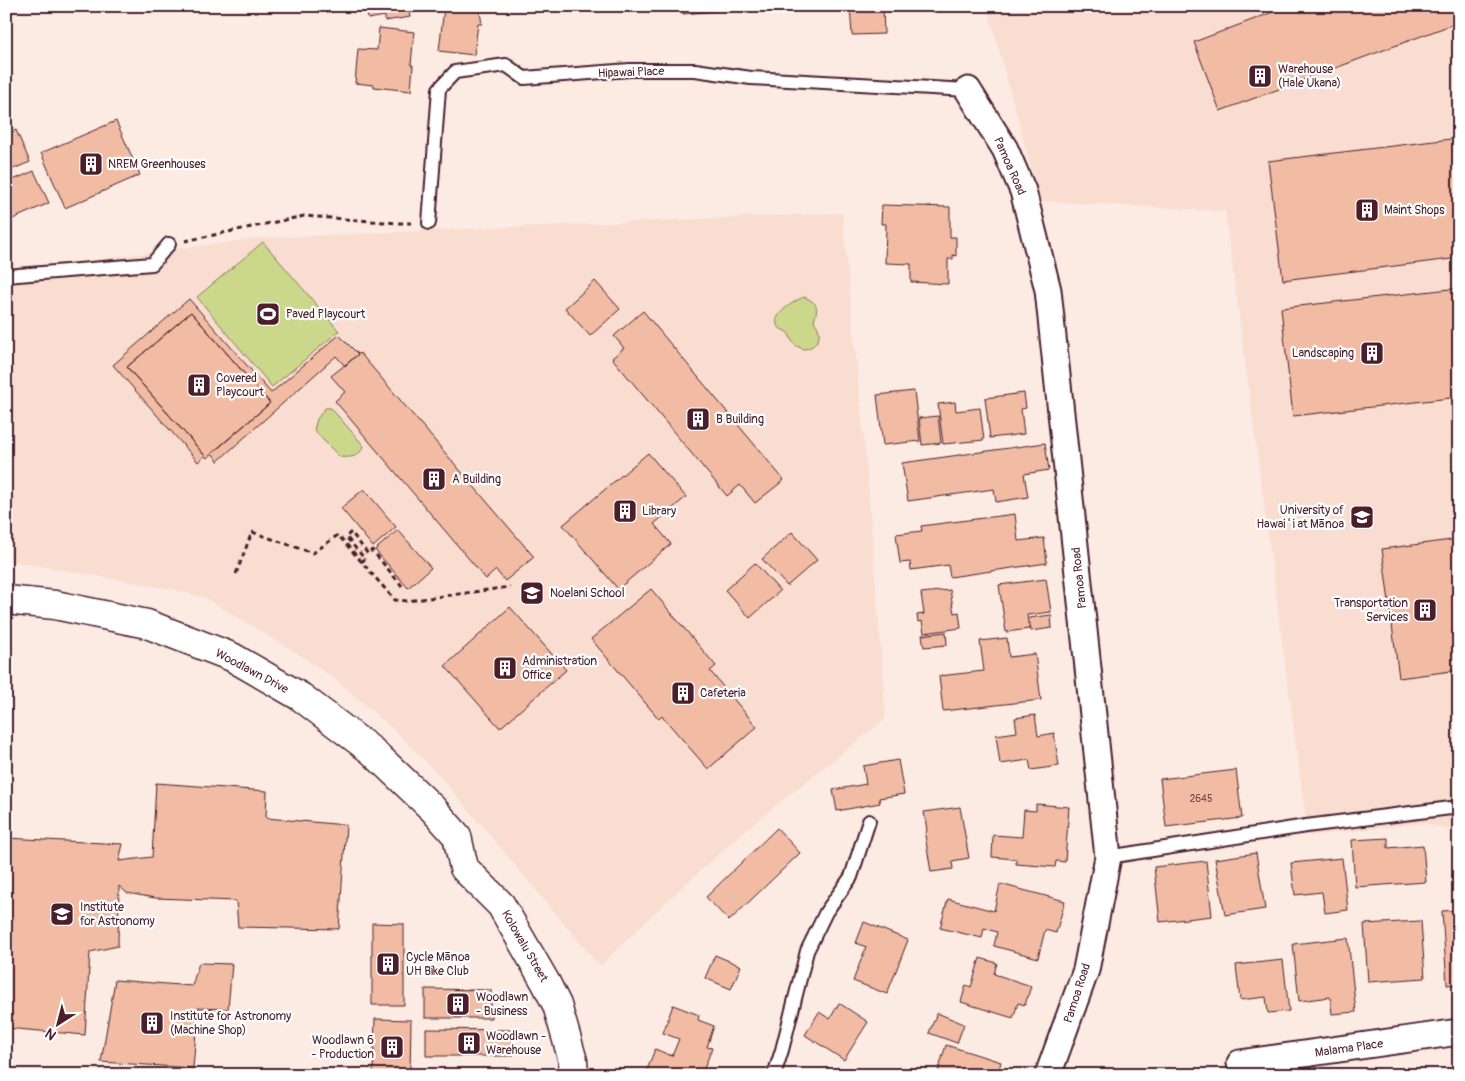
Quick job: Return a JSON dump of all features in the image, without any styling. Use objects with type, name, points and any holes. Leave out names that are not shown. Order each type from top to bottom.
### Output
[{"type":"street","name":"Pamoa Road","points":[[968,90],[1005,149],[1023,191],[1048,290],[1108,857],[1086,970],[1048,1075]]},
{"type":"street","name":"Woodlawn Drive","points":[[6,600],[55,605],[147,624],[232,657],[301,698],[372,751],[433,809]]},
{"type":"street","name":"Kolowalu Street","points":[[433,809],[457,836],[464,868],[501,905],[546,983],[557,1005],[573,1062],[574,1075]]},
{"type":"street","name":"Malama Place","points":[[1240,1063],[1459,1032]]},
{"type":"lane","name":"Hipawai Place","points":[[429,223],[439,89],[455,72],[506,65],[524,78],[630,70],[695,70],[751,78],[968,90]]},
{"type":"lane","points":[[6,276],[152,264],[169,244]]},
{"type":"lane","points":[[1108,857],[1306,826],[1459,807]]},
{"type":"lane","points":[[774,1075],[807,951],[826,912],[851,877],[869,821]]},
{"type":"path","points":[[169,244],[304,216],[398,224],[429,223]]},
{"type":"path","points":[[236,574],[252,532],[313,553],[338,535],[395,600],[510,587]]},
{"type":"path","points":[[361,562],[364,559],[346,537],[351,532],[368,554],[372,550],[402,586]]},
{"type":"shaded area","name":"University of Hawaiʻi at Mānoa","points":[[987,6],[1459,6],[1459,831],[1422,823],[1308,836],[1225,211],[1040,201]]},
{"type":"shaded area","name":"Noelani School","points":[[842,213],[868,484],[886,718],[749,827],[665,903],[600,966],[440,776],[395,731],[340,683],[299,654],[205,598],[172,589],[6,560],[6,271],[261,238]]},
{"type":"green space","name":"Paved Playcourt","points":[[263,242],[339,331],[272,387],[197,297]]},
{"type":"green space","points":[[804,297],[812,301],[816,306],[814,321],[819,329],[819,338],[810,347],[804,349],[793,343],[789,334],[781,329],[776,322],[785,308]]},
{"type":"green space","points":[[325,408],[331,408],[364,446],[357,455],[340,457],[314,430],[317,419]]},
{"type":"building","points":[[366,6],[479,6],[482,24],[478,24],[474,55],[439,51],[444,8],[409,13],[410,17],[385,21],[385,16],[368,19]]},
{"type":"building","points":[[683,6],[715,6],[716,11],[683,14]]},
{"type":"building","points":[[850,6],[883,6],[884,34],[852,35]]},
{"type":"building","name":"Warehouse (Hale Ukana)","points":[[1289,6],[1459,6],[1459,22],[1220,111],[1194,42]]},
{"type":"building","points":[[379,28],[414,32],[411,91],[355,83],[358,49],[377,50]]},
{"type":"building","name":"NREM Greenhouses","points":[[116,121],[140,175],[65,208],[41,153]]},
{"type":"building","points":[[16,130],[30,162],[6,172],[6,134]]},
{"type":"building","name":"Maint Shops","points":[[1459,138],[1459,258],[1283,280],[1268,161]]},
{"type":"building","points":[[34,171],[49,203],[6,222],[6,183]]},
{"type":"building","points":[[882,205],[950,207],[950,237],[956,237],[956,256],[953,255],[953,259],[948,259],[948,284],[911,282],[911,264],[885,263],[886,224],[881,224]]},
{"type":"building","points":[[595,281],[620,309],[590,336],[565,308]]},
{"type":"building","name":"Landscaping","points":[[1459,288],[1459,397],[1293,416],[1281,308]]},
{"type":"building","points":[[189,299],[271,393],[339,335],[358,354],[345,366],[336,356],[218,461],[212,453],[270,403],[191,312],[127,367],[205,456],[198,462],[113,365]]},
{"type":"building","name":"B Building","points":[[643,311],[784,480],[755,503],[740,485],[727,496],[612,358],[624,348],[614,336]]},
{"type":"building","name":"Covered Playcourt","points":[[191,312],[270,403],[207,458],[127,367]]},
{"type":"building","name":"A Building","points":[[360,353],[534,557],[505,581],[496,570],[486,579],[335,401],[345,392],[331,376]]},
{"type":"building","points":[[914,391],[920,441],[883,445],[877,395]]},
{"type":"building","points":[[1024,393],[1026,408],[1021,409],[1024,434],[990,438],[985,398]]},
{"type":"building","points":[[955,402],[956,411],[980,408],[984,440],[943,444],[938,404]]},
{"type":"building","points":[[938,416],[941,443],[922,445],[919,418]]},
{"type":"building","points":[[1045,443],[1049,470],[1024,474],[1028,497],[996,502],[994,489],[908,501],[902,463]]},
{"type":"building","name":"Library","points":[[648,453],[686,497],[654,524],[671,544],[618,589],[563,525]]},
{"type":"building","points":[[364,489],[396,527],[373,547],[341,508]]},
{"type":"building","points":[[1015,514],[1018,541],[1044,538],[1047,563],[950,577],[948,565],[911,570],[910,562],[900,563],[896,534],[922,531],[921,526]]},
{"type":"building","points":[[398,530],[431,568],[408,588],[375,550]]},
{"type":"building","points":[[792,532],[817,560],[787,586],[762,559]]},
{"type":"building","name":"Transportation Services","points":[[1459,539],[1459,670],[1399,678],[1382,549]]},
{"type":"building","points":[[755,563],[780,591],[750,618],[725,590]]},
{"type":"building","points":[[1046,579],[1051,612],[1027,615],[1029,629],[1006,632],[999,585]]},
{"type":"building","name":"Cafeteria","points":[[651,589],[716,666],[710,671],[757,727],[708,769],[662,716],[659,719],[591,639]]},
{"type":"building","points":[[950,590],[954,613],[959,612],[961,628],[924,633],[922,621],[918,622],[917,615],[924,614],[921,593]]},
{"type":"building","name":"Administration Office","points":[[510,607],[566,670],[500,728],[445,666]]},
{"type":"building","points":[[1051,615],[1052,628],[1031,631],[1029,618]]},
{"type":"building","points":[[946,632],[947,645],[924,647],[922,635]]},
{"type":"building","points":[[1007,638],[1009,657],[1035,654],[1041,700],[943,711],[939,676],[984,671],[980,641]]},
{"type":"building","points":[[1035,715],[1038,736],[1054,733],[1059,766],[1031,770],[1029,760],[1000,764],[996,735],[1017,732],[1015,718]]},
{"type":"building","points":[[898,760],[904,794],[879,798],[880,803],[837,811],[833,790],[866,784],[863,766]]},
{"type":"building","points":[[1236,770],[1242,818],[1166,827],[1160,779]]},
{"type":"building","name":"Institute for Astronomy","points":[[156,783],[267,791],[266,818],[346,825],[339,929],[238,927],[236,901],[155,898],[127,893],[119,886],[118,946],[90,952],[85,1035],[6,1028],[6,838],[123,844],[119,861],[152,857]]},
{"type":"building","points":[[1036,804],[1069,807],[1065,862],[1056,861],[1055,867],[1016,864],[1016,859],[992,857],[993,835],[1022,837],[1024,810],[1036,811]]},
{"type":"building","points":[[960,807],[969,858],[952,861],[953,869],[931,872],[925,835],[927,830],[924,812]]},
{"type":"building","points":[[777,828],[800,853],[729,921],[706,897]]},
{"type":"building","points":[[1388,838],[1388,848],[1423,845],[1426,882],[1355,887],[1352,840]]},
{"type":"building","points":[[1256,853],[1265,909],[1225,915],[1215,859]]},
{"type":"building","points":[[1342,858],[1348,910],[1325,913],[1322,892],[1295,895],[1291,863]]},
{"type":"building","points":[[1206,861],[1212,916],[1160,922],[1154,867]]},
{"type":"building","points":[[1000,884],[1065,901],[1056,933],[1045,930],[1038,958],[994,946],[997,932],[984,928],[982,938],[940,928],[948,899],[994,911]]},
{"type":"building","points":[[1459,910],[1459,984],[1447,985],[1442,911]]},
{"type":"building","points":[[1421,921],[1425,978],[1368,982],[1364,924]]},
{"type":"building","points":[[864,922],[908,940],[887,994],[853,981],[866,947],[856,943]]},
{"type":"building","name":"Cycle Mānoa UH Bike Club","points":[[372,923],[404,924],[404,1005],[372,1005]]},
{"type":"building","points":[[1348,938],[1356,1012],[1332,1014],[1330,997],[1299,1001],[1293,944]]},
{"type":"building","points":[[715,955],[741,966],[731,989],[705,978]]},
{"type":"building","points":[[980,958],[997,963],[994,974],[1031,986],[1025,1005],[1018,1003],[1013,1018],[961,1002],[966,985],[971,987]]},
{"type":"building","points":[[1283,960],[1289,1011],[1268,1013],[1266,997],[1240,1000],[1236,965]]},
{"type":"building","name":"Institute for Astronomy (Machine Shop)","points":[[199,963],[232,964],[228,1009],[198,1008],[193,1068],[101,1062],[115,980],[192,986]]},
{"type":"building","name":"Woodlawn - Business","points":[[425,989],[491,990],[491,1018],[425,1018]]},
{"type":"building","points":[[839,1003],[868,1022],[844,1060],[805,1035],[819,1012],[830,1019]]},
{"type":"building","points":[[673,1005],[699,1015],[698,1020],[714,1026],[707,1047],[712,1048],[702,1074],[695,1071],[694,1075],[645,1075],[655,1049],[672,1056],[679,1039],[663,1033]]},
{"type":"building","points":[[937,1013],[964,1024],[957,1043],[929,1033]]},
{"type":"building","name":"Woodlawn 6 - Production","points":[[375,1019],[411,1020],[410,1075],[373,1075]]},
{"type":"building","name":"Woodlawn - Warehouse","points":[[426,1029],[512,1030],[513,1056],[426,1056]]},
{"type":"building","points":[[946,1045],[1001,1062],[997,1075],[937,1075]]},
{"type":"place","name":"Warehouse (Hale Ukana)","points":[[1260,76]]},
{"type":"place","name":"NREM Greenhouses","points":[[91,164]]},
{"type":"place","name":"Maint Shops","points":[[1367,210]]},
{"type":"place","name":"Paved Playcourt","points":[[268,314]]},
{"type":"place","name":"Landscaping","points":[[1372,353]]},
{"type":"place","name":"Covered Playcourt","points":[[199,385]]},
{"type":"place","name":"B Building","points":[[698,419]]},
{"type":"place","name":"A Building","points":[[434,479]]},
{"type":"place","name":"Library","points":[[625,511]]},
{"type":"place","name":"University of Hawaiʻi at Mānoa","points":[[1362,517]]},
{"type":"place","name":"Noelani School","points":[[532,593]]},
{"type":"place","name":"Transportation Services","points":[[1425,610]]},
{"type":"place","name":"Administration Office","points":[[505,668]]},
{"type":"place","name":"Cafeteria","points":[[683,693]]},
{"type":"place","name":"Institute for Astronomy","points":[[62,914]]},
{"type":"place","name":"Cycle Mānoa UH Bike Club","points":[[388,964]]},
{"type":"place","name":"Woodlawn - Business","points":[[458,1004]]},
{"type":"place","name":"Institute for Astronomy (Machine Shop)","points":[[152,1023]]},
{"type":"place","name":"Woodlawn - Warehouse","points":[[469,1043]]},
{"type":"place","name":"Woodlawn 6 - Production","points":[[392,1047]]}]
